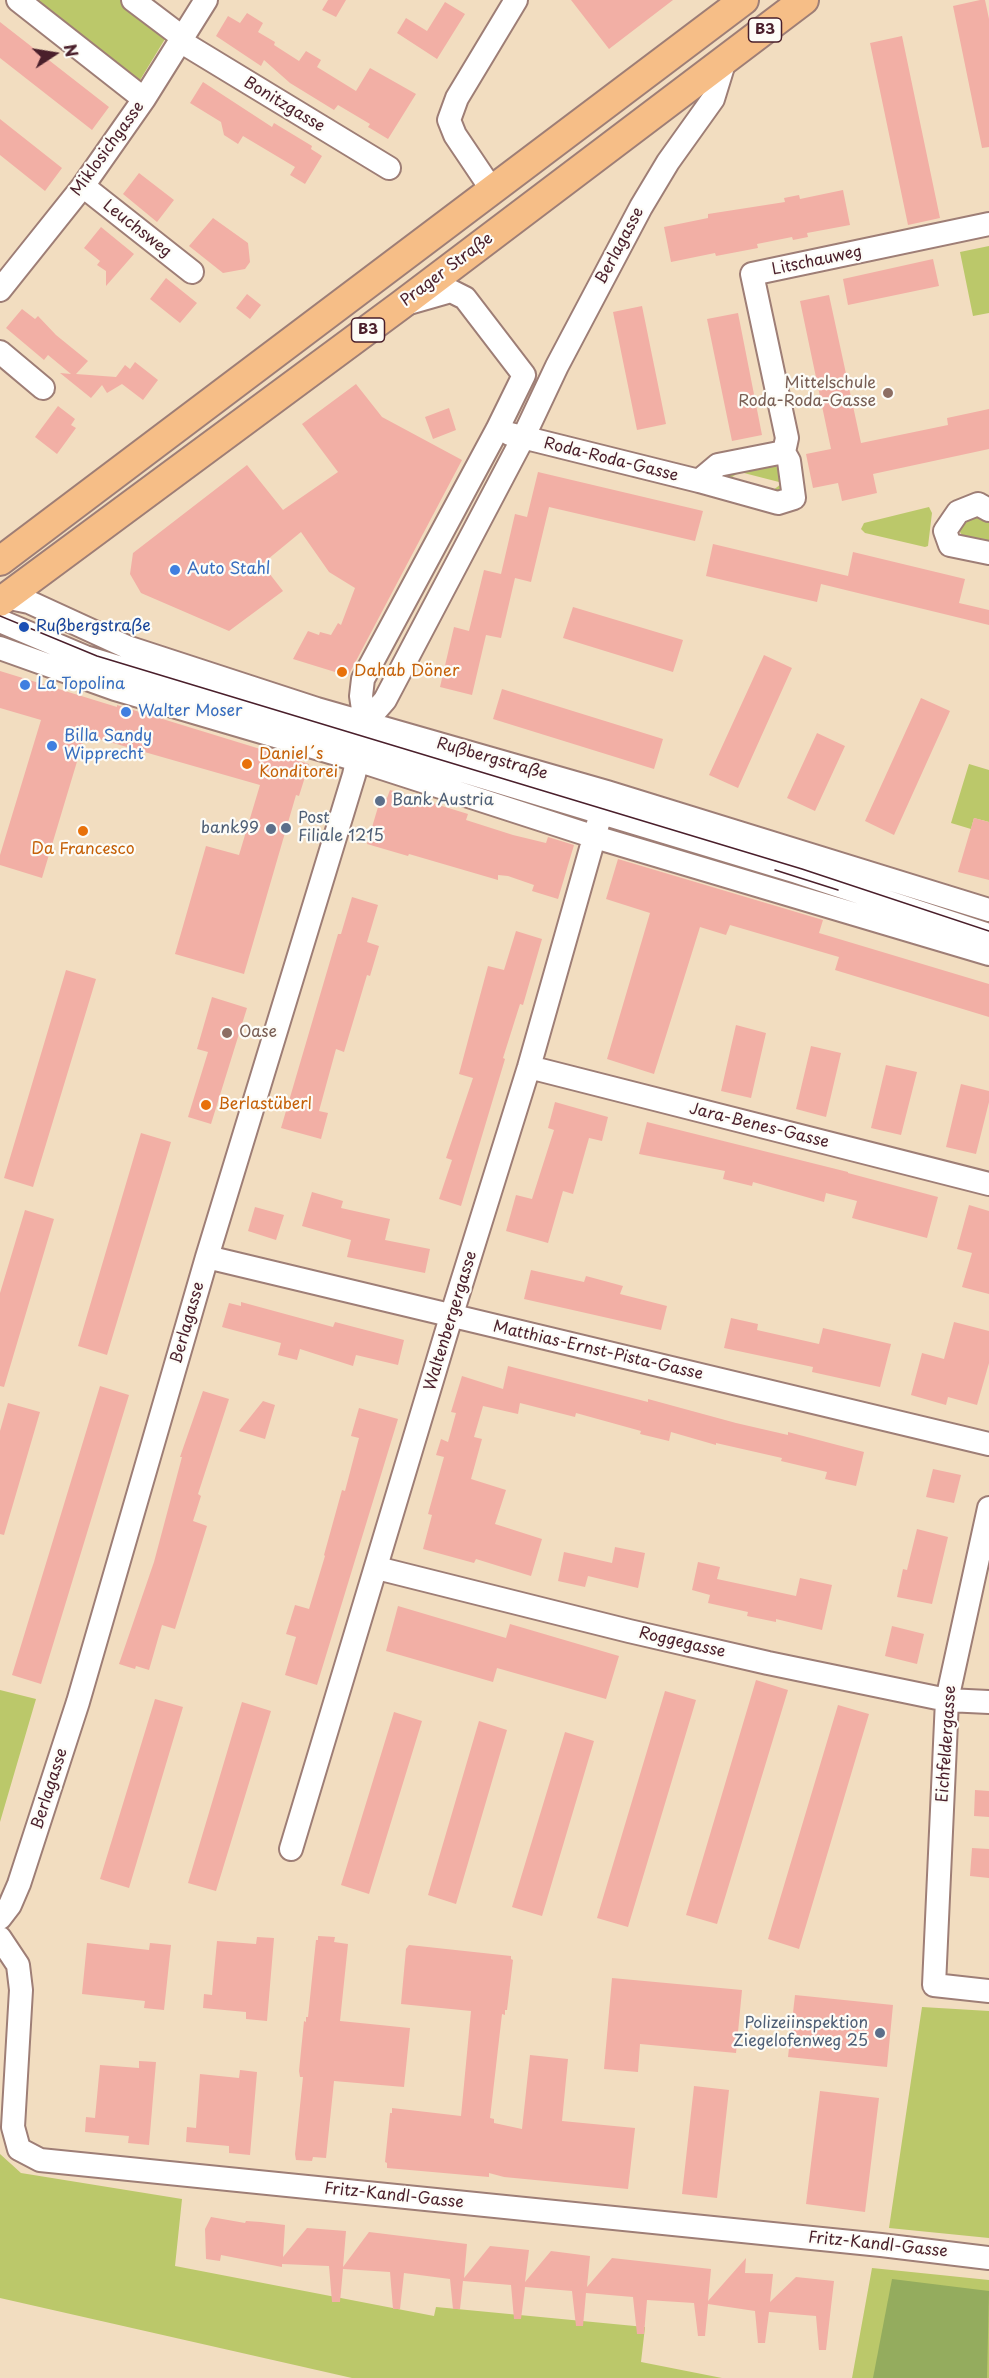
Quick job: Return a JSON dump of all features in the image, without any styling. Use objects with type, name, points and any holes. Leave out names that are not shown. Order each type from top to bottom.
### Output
[{"type":"main road","name":"B3","points":[[0,561],[744,0]]},
{"type":"main road","name":"Prager Straße","points":[[2,604],[804,0]]},
{"type":"street","points":[[18,0],[144,99]]},
{"type":"street","name":"Bonitzgasse","points":[[133,0],[181,39],[389,168]]},
{"type":"street","name":"Miklosichgasse","points":[[0,291],[83,186],[144,99],[206,0]]},
{"type":"street","points":[[492,190],[455,135],[449,120],[457,98],[516,0]]},
{"type":"street","name":"Berlagasse","points":[[0,1918],[10,1905],[19,1884],[81,1694],[207,1257],[361,741],[385,700],[523,438],[641,207],[668,162],[713,99],[725,60]]},
{"type":"street","name":"Leuchsweg","points":[[83,186],[192,272]]},
{"type":"street","name":"Litschauweg","points":[[784,452],[787,438],[752,274],[989,225]]},
{"type":"street","name":"Berlagasse","points":[[361,741],[363,679],[497,430],[524,375],[465,298],[451,291],[401,305]]},
{"type":"street","points":[[0,352],[43,388]]},
{"type":"street","points":[[497,430],[523,438]]},
{"type":"street","name":"Roda-Roda-Gasse","points":[[523,438],[778,503],[794,498],[789,461],[784,452],[718,465],[699,482]]},
{"type":"street","points":[[989,510],[978,504],[958,512],[945,531],[950,545],[989,553]]},
{"type":"street","name":"Rußbergstraße","points":[[2,604],[29,602],[127,647],[595,837],[989,954]]},
{"type":"street","name":"Rußbergstraße","points":[[0,648],[114,689],[361,741],[604,803],[989,910]]},
{"type":"street","points":[[604,803],[797,872],[989,935]]},
{"type":"street","name":"Waltenbergergasse","points":[[291,1849],[451,1317],[529,1067],[604,803]]},
{"type":"street","name":"Jara-Benes-Gasse","points":[[529,1067],[989,1184]]},
{"type":"street","name":"Matthias-Ernst-Pista-Gasse","points":[[207,1257],[989,1444]]},
{"type":"street","name":"Eichfeldergasse","points":[[989,1508],[947,1700],[934,1985],[989,1991]]},
{"type":"street","name":"Roggegasse","points":[[377,1568],[629,1631],[947,1700],[989,1702]]},
{"type":"street","name":"Fritz-Kandl-Gasse","points":[[0,1938],[18,1965],[21,1990],[13,2127],[19,2149],[40,2160],[882,2245],[989,2258]]},
{"type":"green space","points":[[28,0],[123,0],[168,34],[137,85]]},
{"type":"green space","points":[[989,246],[989,313],[973,316],[960,252]]},
{"type":"green space","points":[[773,463],[780,471],[784,493],[772,491],[781,484],[779,482],[740,472],[724,482],[722,476],[739,470]]},
{"type":"green space","points":[[929,507],[932,513],[928,546],[925,547],[865,533],[861,529],[864,523]]},
{"type":"green space","points":[[976,515],[989,519],[989,545],[965,539],[957,528],[965,519]]},
{"type":"green space","points":[[969,764],[989,770],[989,822],[974,818],[971,829],[951,823]]},
{"type":"green space","points":[[0,1690],[36,1699],[0,1822]]},
{"type":"green space","points":[[922,2007],[989,2011],[989,2238],[889,2228]]},
{"type":"green space","points":[[0,2154],[21,2173],[182,2199],[175,2266],[434,2316],[436,2307],[645,2327],[641,2362],[722,2378],[352,2378],[0,2298]]},
{"type":"green space","points":[[872,2268],[989,2280],[989,2378],[852,2378]]},
{"type":"green space","points":[[892,2279],[989,2291],[987,2378],[873,2378]]},
{"type":"building","points":[[328,0],[346,0],[336,17],[322,10]]},
{"type":"building","points":[[571,0],[673,0],[609,49]]},
{"type":"building","points":[[985,0],[989,19],[989,147],[982,148],[953,6]]},
{"type":"building","points":[[445,2],[465,14],[437,59],[397,33],[406,18],[427,31]]},
{"type":"building","points":[[247,13],[263,23],[258,32],[275,42],[274,45],[299,61],[306,51],[321,60],[317,67],[356,91],[370,68],[416,94],[388,139],[368,127],[370,124],[338,105],[334,110],[290,83],[264,60],[261,66],[216,36],[228,16],[240,23]]},
{"type":"building","points":[[0,22],[109,107],[92,130],[0,58]]},
{"type":"building","points":[[902,36],[940,218],[908,225],[870,43]]},
{"type":"building","points":[[203,82],[272,127],[274,123],[312,146],[311,149],[322,156],[305,184],[290,175],[295,167],[243,136],[238,144],[224,135],[221,122],[190,103]]},
{"type":"building","points":[[0,119],[62,168],[45,191],[0,155]]},
{"type":"building","points":[[139,173],[174,200],[157,222],[123,194]]},
{"type":"building","points":[[843,190],[850,225],[807,233],[808,237],[793,240],[792,237],[757,244],[758,248],[716,256],[715,253],[671,262],[664,227],[708,218],[708,214],[785,202],[784,198],[799,195],[800,199]]},
{"type":"building","points":[[213,218],[248,243],[250,262],[245,269],[223,273],[189,246]]},
{"type":"building","points":[[101,227],[134,254],[106,286],[106,271],[97,265],[100,261],[84,248]]},
{"type":"building","points":[[933,259],[939,286],[848,305],[843,279]]},
{"type":"building","points":[[166,278],[197,303],[180,323],[150,299]]},
{"type":"building","points":[[247,294],[261,305],[250,319],[236,308]]},
{"type":"building","points":[[829,295],[861,443],[948,425],[947,418],[989,409],[989,449],[873,474],[877,493],[842,501],[838,483],[813,488],[806,454],[831,449],[800,301]]},
{"type":"building","points":[[642,306],[666,424],[637,430],[613,312]]},
{"type":"building","points":[[22,309],[35,319],[38,316],[56,335],[88,361],[76,374],[116,377],[125,365],[130,369],[135,362],[158,380],[143,400],[122,384],[107,393],[102,385],[91,398],[60,373],[71,374],[48,355],[44,360],[6,328]]},
{"type":"building","points":[[738,313],[762,435],[732,441],[707,319]]},
{"type":"building","points":[[356,384],[382,417],[462,460],[348,676],[293,659],[308,631],[319,635],[320,632],[331,635],[338,623],[341,625],[355,588],[329,572],[301,532],[262,564],[283,591],[229,631],[141,593],[130,574],[133,553],[247,465],[283,510],[338,472],[302,424]]},
{"type":"building","points":[[58,406],[75,419],[71,425],[76,428],[57,454],[35,437]]},
{"type":"building","points":[[449,408],[456,430],[433,439],[425,417]]},
{"type":"building","points":[[538,472],[703,511],[695,541],[549,507],[531,582],[515,578],[501,638],[486,635],[472,695],[440,687],[454,627],[469,631],[484,570],[501,574],[515,514],[527,517]]},
{"type":"building","points":[[713,544],[848,576],[853,552],[965,579],[959,603],[989,610],[989,625],[821,584],[817,602],[706,576]]},
{"type":"building","points":[[573,607],[683,640],[673,672],[563,638]]},
{"type":"building","points":[[764,655],[792,668],[738,788],[709,775]]},
{"type":"building","points":[[0,671],[309,764],[299,796],[296,795],[244,974],[175,954],[206,846],[239,855],[260,785],[85,735],[42,878],[0,865],[0,855],[41,720],[0,708]]},
{"type":"building","points":[[502,689],[663,739],[654,769],[493,719]]},
{"type":"building","points":[[921,698],[950,711],[894,835],[865,821]]},
{"type":"building","points":[[817,733],[845,746],[815,811],[787,798]]},
{"type":"building","points":[[390,790],[468,814],[466,820],[513,835],[546,843],[548,837],[574,845],[558,899],[532,891],[534,885],[508,876],[498,875],[498,880],[367,844],[381,797],[387,798]]},
{"type":"building","points":[[974,818],[989,822],[989,880],[958,872]]},
{"type":"building","points":[[618,859],[823,920],[819,933],[989,984],[989,1017],[835,970],[839,957],[730,925],[726,935],[700,927],[654,1074],[607,1059],[650,913],[606,899]]},
{"type":"building","points":[[352,897],[378,905],[367,942],[379,946],[370,976],[367,975],[344,1052],[336,1049],[319,1111],[328,1113],[321,1139],[281,1128],[338,934],[341,934]]},
{"type":"building","points":[[516,931],[542,939],[523,1005],[520,1004],[503,1058],[505,1059],[461,1206],[439,1199],[452,1160],[446,1158],[473,1078],[459,1074],[488,966],[504,970]]},
{"type":"building","points":[[66,970],[96,979],[33,1187],[4,1178]]},
{"type":"building","points":[[212,997],[247,1008],[211,1124],[188,1117],[208,1052],[197,1049]]},
{"type":"building","points":[[736,1025],[766,1033],[751,1098],[721,1091]]},
{"type":"building","points":[[811,1046],[841,1053],[826,1117],[796,1109]]},
{"type":"building","points":[[886,1065],[917,1072],[901,1135],[871,1128]]},
{"type":"building","points":[[961,1084],[989,1091],[989,1102],[976,1154],[946,1147]]},
{"type":"building","points":[[555,1102],[608,1117],[602,1141],[589,1138],[573,1194],[563,1191],[548,1243],[506,1231],[516,1195],[532,1199],[554,1130],[548,1128]]},
{"type":"building","points":[[647,1122],[938,1197],[927,1238],[852,1218],[857,1201],[826,1193],[824,1202],[753,1182],[752,1186],[723,1179],[725,1171],[639,1154]]},
{"type":"building","points":[[141,1133],[171,1142],[107,1355],[78,1346]]},
{"type":"building","points":[[312,1192],[343,1201],[341,1208],[390,1219],[385,1240],[430,1249],[425,1273],[347,1257],[351,1240],[302,1226]]},
{"type":"building","points":[[969,1205],[989,1211],[989,1294],[962,1287],[972,1253],[957,1249]]},
{"type":"building","points":[[255,1207],[284,1215],[276,1240],[248,1231]]},
{"type":"building","points":[[25,1210],[54,1219],[4,1387],[0,1386],[0,1293]]},
{"type":"building","points":[[531,1270],[584,1282],[586,1276],[623,1286],[620,1294],[667,1306],[661,1330],[524,1299]]},
{"type":"building","points":[[241,1302],[333,1327],[335,1322],[404,1340],[398,1365],[356,1355],[353,1366],[300,1349],[297,1360],[278,1355],[281,1343],[222,1327],[229,1303],[241,1306]]},
{"type":"building","points":[[731,1318],[758,1324],[757,1330],[819,1344],[823,1328],[891,1344],[880,1387],[812,1372],[813,1367],[724,1348]]},
{"type":"building","points":[[954,1322],[989,1331],[989,1363],[977,1405],[948,1397],[946,1405],[911,1395],[922,1353],[944,1359]]},
{"type":"building","points":[[508,1366],[648,1402],[648,1399],[736,1423],[788,1435],[788,1432],[864,1452],[856,1486],[825,1479],[827,1472],[781,1461],[782,1458],[716,1443],[716,1445],[671,1432],[669,1441],[576,1413],[575,1417],[520,1403],[518,1414],[483,1406],[474,1437],[482,1439],[471,1479],[506,1490],[495,1524],[542,1539],[531,1576],[476,1559],[474,1563],[423,1549],[432,1515],[428,1514],[444,1457],[436,1455],[441,1439],[448,1442],[456,1413],[451,1412],[462,1376],[503,1389]]},
{"type":"building","points":[[100,1386],[129,1395],[41,1684],[12,1675]]},
{"type":"building","points":[[203,1391],[229,1399],[198,1494],[201,1496],[193,1521],[207,1526],[175,1629],[162,1625],[149,1670],[136,1666],[135,1669],[119,1664],[154,1562],[182,1457],[180,1457]]},
{"type":"building","points":[[263,1401],[275,1405],[265,1439],[239,1431]]},
{"type":"building","points":[[8,1403],[40,1412],[4,1535],[0,1534],[0,1431]]},
{"type":"building","points":[[359,1408],[398,1419],[317,1685],[285,1675],[296,1637],[286,1634],[295,1605],[309,1609],[359,1438],[351,1436]]},
{"type":"building","points":[[933,1469],[961,1475],[954,1503],[926,1497]]},
{"type":"building","points":[[917,1529],[948,1537],[932,1604],[897,1597],[903,1569],[907,1570]]},
{"type":"building","points":[[615,1547],[645,1553],[638,1588],[588,1576],[585,1587],[558,1581],[564,1552],[612,1563]]},
{"type":"building","points":[[698,1562],[720,1567],[717,1579],[796,1596],[800,1578],[832,1585],[822,1630],[776,1619],[776,1622],[747,1616],[748,1612],[708,1603],[710,1595],[692,1590]]},
{"type":"building","points":[[398,1606],[506,1638],[510,1624],[619,1656],[606,1699],[497,1668],[493,1682],[386,1651]]},
{"type":"building","points":[[892,1626],[924,1634],[917,1664],[885,1656]]},
{"type":"building","points":[[756,1680],[788,1690],[717,1924],[686,1915]]},
{"type":"building","points":[[665,1691],[696,1700],[628,1927],[597,1918]]},
{"type":"building","points":[[155,1699],[183,1707],[129,1888],[100,1879]]},
{"type":"building","points":[[242,1702],[271,1711],[216,1891],[188,1883]]},
{"type":"building","points":[[838,1705],[869,1714],[799,1949],[768,1939]]},
{"type":"building","points":[[394,1712],[422,1721],[369,1894],[341,1885]]},
{"type":"building","points":[[479,1721],[507,1730],[456,1904],[428,1895]]},
{"type":"building","points":[[565,1732],[594,1741],[542,1916],[512,1907]]},
{"type":"building","points":[[975,1790],[989,1791],[989,1817],[974,1816]]},
{"type":"building","points":[[972,1848],[989,1849],[989,1878],[970,1876]]},
{"type":"building","points":[[318,1936],[335,1937],[334,1942],[348,1944],[340,2021],[410,2028],[404,2087],[334,2081],[326,2158],[313,2157],[312,2161],[296,2160],[295,2154],[303,2077],[300,2077],[299,2071],[304,2021],[306,2022],[306,2017],[308,2017]]},
{"type":"building","points":[[257,1937],[274,1938],[267,2021],[246,2019],[246,2012],[203,2008],[204,1994],[212,1995],[217,1941],[256,1944]]},
{"type":"building","points":[[87,1943],[149,1950],[150,1943],[171,1945],[164,2010],[144,2008],[145,2001],[82,1994]]},
{"type":"building","points":[[409,1945],[511,1956],[513,1960],[507,2010],[505,2010],[505,2015],[502,2014],[490,2118],[494,2119],[494,2123],[522,2129],[530,2055],[568,2059],[562,2121],[635,2128],[628,2189],[504,2177],[489,2173],[489,2177],[387,2168],[385,2162],[392,2108],[461,2116],[471,2011],[401,2004],[406,1949]]},
{"type":"building","points":[[612,1978],[742,1990],[736,2053],[640,2044],[638,2072],[604,2069]]},
{"type":"building","points":[[795,1995],[893,2005],[887,2067],[788,2057]]},
{"type":"building","points":[[139,2061],[156,2062],[149,2145],[128,2143],[129,2136],[85,2132],[86,2117],[95,2118],[100,2065],[139,2068]]},
{"type":"building","points":[[240,2070],[257,2072],[250,2155],[229,2153],[229,2146],[186,2142],[187,2127],[196,2128],[200,2074],[239,2078]]},
{"type":"building","points":[[694,2086],[729,2090],[717,2198],[682,2194]]},
{"type":"building","points":[[820,2091],[879,2098],[865,2212],[806,2204]]},
{"type":"building","points":[[211,2217],[245,2223],[246,2221],[285,2225],[283,2257],[307,2228],[346,2231],[343,2267],[369,2232],[467,2244],[464,2278],[490,2246],[529,2250],[525,2282],[551,2251],[590,2256],[587,2287],[612,2258],[711,2269],[708,2301],[746,2258],[745,2273],[773,2274],[770,2302],[796,2277],[834,2281],[826,2350],[819,2350],[816,2316],[769,2312],[765,2343],[758,2343],[755,2311],[708,2304],[705,2336],[698,2336],[694,2303],[647,2300],[644,2334],[637,2334],[633,2297],[586,2293],[583,2326],[576,2326],[572,2291],[525,2287],[521,2319],[514,2319],[511,2285],[463,2281],[460,2309],[453,2309],[450,2279],[404,2273],[400,2309],[393,2309],[390,2272],[343,2269],[340,2302],[332,2302],[329,2266],[282,2264],[282,2267],[221,2255],[220,2261],[206,2259],[205,2229]]},
{"type":"tram line","points":[[0,616],[97,656],[802,869],[989,931]]},
{"type":"tram line","points":[[775,870],[838,890]]},
{"type":"place","name":"Mittelschule Roda-Roda-Gasse","points":[[888,393]]},
{"type":"place","name":"Auto Stahl","points":[[175,570]]},
{"type":"place","name":"Rußbergstraße","points":[[24,627]]},
{"type":"place","name":"Dahab Döner","points":[[342,672]]},
{"type":"place","name":"La Topolina","points":[[25,685]]},
{"type":"place","name":"Walter Moser","points":[[126,712]]},
{"type":"place","name":"Billa Sandy Wipprecht","points":[[52,746]]},
{"type":"place","name":"Daniel´s Konditorei","points":[[247,764]]},
{"type":"place","name":"Bank Austria","points":[[380,801]]},
{"type":"place","name":"Post Filiale 1215","points":[[286,828]]},
{"type":"place","name":"bank99","points":[[271,829]]},
{"type":"place","name":"Da Francesco","points":[[83,831]]},
{"type":"place","name":"Oase","points":[[227,1033]]},
{"type":"place","name":"Berlastüberl","points":[[206,1105]]},
{"type":"place","name":"Polizeiinspektion Ziegelofenweg 25","points":[[880,2033]]}]
